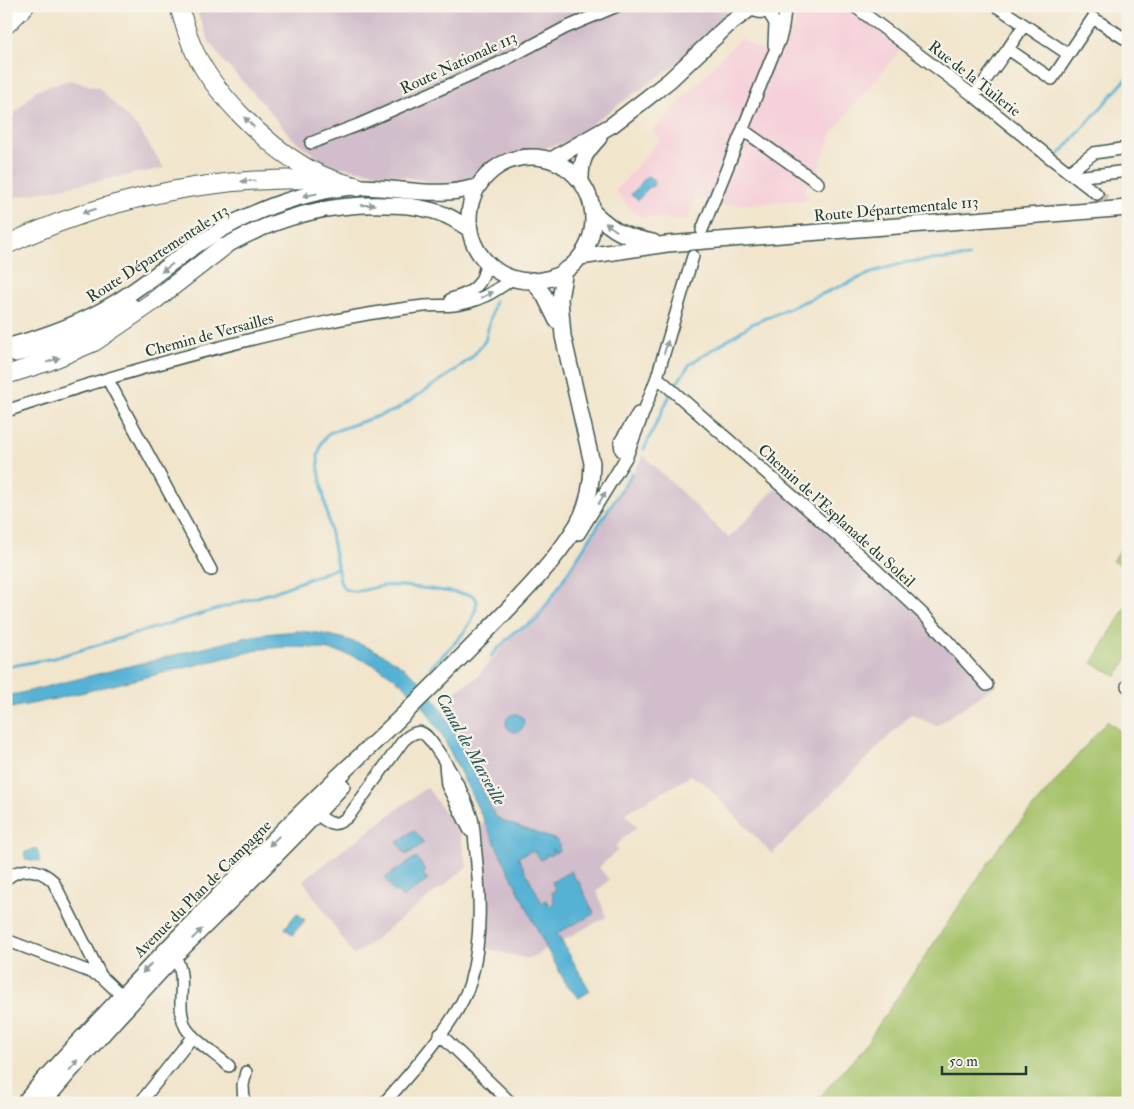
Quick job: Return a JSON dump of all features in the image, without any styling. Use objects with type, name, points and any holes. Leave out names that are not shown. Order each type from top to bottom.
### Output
[{"type":"highway","points":[[6,25],[25,6]]},
{"type":"highway","points":[[180,6],[192,46],[204,69],[223,95],[262,134],[306,168],[332,180],[358,187]]},
{"type":"highway","points":[[6,245],[59,221],[103,207],[178,189],[227,182],[332,180]]},
{"type":"highway","points":[[6,375],[47,362],[94,342],[151,303],[222,248]]},
{"type":"main road","points":[[553,159],[612,125],[670,80],[746,7],[773,8]]},
{"type":"main road","points":[[581,180],[581,169],[586,152],[612,125]]},
{"type":"main road","points":[[535,157],[553,159],[566,166],[581,180],[592,203],[593,228],[588,243],[580,257],[565,270],[548,277],[532,280],[512,279],[498,272],[476,248],[468,228],[471,201],[477,187],[492,172],[520,159],[535,157]]},
{"type":"main road","name":"Route Départementale 113","points":[[6,347],[69,327],[93,315],[114,304],[159,274],[209,237],[254,213],[293,199],[309,194],[358,187],[447,192],[477,187]]},
{"type":"main road","name":"Route Départementale 113","points":[[6,356],[74,338],[109,321],[222,248],[277,221],[307,212],[338,206],[368,204],[404,205],[447,215],[468,228]]},
{"type":"main road","name":"Route Départementale 113","points":[[580,257],[667,244],[1128,208]]},
{"type":"main road","name":"Route Départementale 113","points":[[593,212],[611,228],[627,237],[667,244]]},
{"type":"main road","name":"Avenue du Plan de Campagne","points":[[43,1103],[77,1062],[175,956],[550,564],[577,525],[585,507],[592,479],[592,462],[563,336],[560,299],[565,270]]},
{"type":"main road","name":"Avenue du Plan de Campagne","points":[[532,280],[550,306],[563,336]]},
{"type":"main road","name":"Avenue du Plan de Campagne","points":[[24,1103],[61,1058],[165,949],[313,810]]},
{"type":"street","name":"Route Nationale 113","points":[[311,143],[358,125],[489,67],[565,28],[617,6]]},
{"type":"street","points":[[702,230],[772,57],[781,40],[784,28],[785,6]]},
{"type":"street","name":"Rue de la Tuilerie","points":[[854,6],[974,96],[1097,194]]},
{"type":"street","points":[[1000,7],[1068,54]]},
{"type":"street","points":[[772,57],[775,23],[773,8]]},
{"type":"street","points":[[1008,49],[1052,80],[1094,18],[1127,40]]},
{"type":"street","points":[[974,96],[1024,25]]},
{"type":"street","points":[[742,130],[818,183]]},
{"type":"street","points":[[1072,175],[1094,153],[1128,148]]},
{"type":"street","points":[[1072,175],[1128,170]]},
{"type":"street","points":[[550,564],[568,548],[579,534],[627,456],[621,450],[620,442],[651,393],[694,256]]},
{"type":"street","name":"Chemin de Versailles","points":[[6,411],[172,360],[319,323],[425,306],[466,295],[475,288],[485,270],[486,261]]},
{"type":"street","name":"Chemin de Versailles","points":[[425,306],[471,302],[490,295],[512,279]]},
{"type":"street","name":"Chemin de l'Esplanade du Soleil","points":[[657,377],[870,564],[928,619],[987,685]]},
{"type":"street","points":[[108,380],[211,570]]},
{"type":"street","points":[[313,810],[333,824],[342,822],[347,818],[403,741],[413,733],[421,732],[428,736],[445,761],[472,818],[479,879],[479,912],[476,950],[467,992],[440,1034],[384,1103]]},
{"type":"street","points":[[6,879],[16,872],[30,870],[46,874],[53,881],[101,976],[122,996]]},
{"type":"street","points":[[6,940],[101,976]]},
{"type":"street","points":[[175,956],[182,973],[181,1012],[187,1030],[229,1066]]},
{"type":"street","points":[[440,1034],[511,1103]]},
{"type":"street","points":[[140,1103],[193,1036]]},
{"type":"street","points":[[244,1103],[243,1085],[246,1072]]},
{"type":"shaded area","points":[[195,6],[731,6],[719,22],[681,61],[566,142],[505,155],[475,177],[462,184],[450,186],[328,165],[293,139],[223,61],[209,41]]},
{"type":"shaded area","points":[[798,6],[845,6],[902,48],[833,131],[817,172],[804,191],[811,199],[721,206],[696,196],[688,221],[637,215],[624,202],[616,190],[661,138],[652,131],[740,38],[780,58],[796,18]]},
{"type":"shaded area","points":[[70,80],[99,88],[138,128],[164,168],[6,199],[6,123],[36,90]]},
{"type":"shaded area","points":[[644,456],[729,538],[776,488],[848,548],[998,684],[936,726],[911,714],[772,854],[706,785],[690,775],[625,813],[637,827],[615,846],[618,850],[599,867],[609,880],[597,891],[606,917],[528,959],[485,948],[487,898],[485,868],[481,849],[481,824],[495,816],[448,721],[457,716],[450,706],[453,693],[476,678],[513,635],[523,629],[564,581]]},
{"type":"shaded area","points":[[427,787],[460,835],[467,867],[354,956],[303,880]]},
{"type":"green space","points":[[1128,538],[1128,569],[1113,561]]},
{"type":"green space","points":[[1128,603],[1128,658],[1116,676],[1092,663]]},
{"type":"green space","points":[[1107,721],[1128,737],[1128,1103],[814,1103],[861,1051],[999,847]]},
{"type":"water","points":[[647,176],[654,180],[655,183],[638,200],[631,195]]},
{"type":"water","points":[[297,631],[333,636],[352,641],[386,657],[417,679],[439,705],[448,720],[495,816],[505,822],[556,840],[560,845],[558,846],[560,850],[555,853],[552,849],[553,854],[548,856],[545,853],[546,857],[541,860],[537,854],[531,851],[518,857],[542,903],[546,900],[550,906],[554,902],[552,892],[556,890],[552,882],[571,871],[576,881],[578,880],[594,914],[557,933],[590,991],[579,998],[568,987],[547,949],[443,737],[419,701],[386,672],[367,662],[348,654],[306,647],[262,649],[51,700],[6,709],[6,695],[17,694],[247,637]]},
{"type":"water","points":[[515,714],[521,717],[524,723],[521,729],[515,732],[509,729],[506,723],[509,717]]},
{"type":"water","points":[[414,830],[424,843],[406,855],[397,842]]},
{"type":"water","points":[[35,848],[37,849],[40,861],[26,860],[24,853]]},
{"type":"water","points":[[416,857],[426,871],[423,873],[428,880],[402,898],[397,891],[394,892],[385,878]]},
{"type":"water","points":[[297,913],[305,920],[292,935],[285,928]]},
{"type":"waterway","points":[[1057,157],[1128,77]]},
{"type":"waterway","points":[[675,386],[690,364],[752,324],[876,271],[907,262],[969,257]]},
{"type":"waterway","points":[[430,668],[453,646],[466,629],[472,620],[477,600],[472,595],[416,587],[383,586],[354,591],[343,588],[339,576],[319,471],[318,456],[322,442],[329,433],[396,410],[472,357],[485,341],[495,300]]},
{"type":"waterway","points":[[644,449],[670,395]]},
{"type":"waterway","points":[[491,656],[514,632],[537,620],[632,473]]},
{"type":"waterway","points":[[6,667],[54,658],[274,592],[337,568]]},
{"type":"waterway","points":[[1115,1103],[1128,1089]]},
{"type":"tunnel","points":[[1097,194],[1128,217]]},
{"type":"water label","name":"Canal de Marseille","points":[[471,749]]}]
